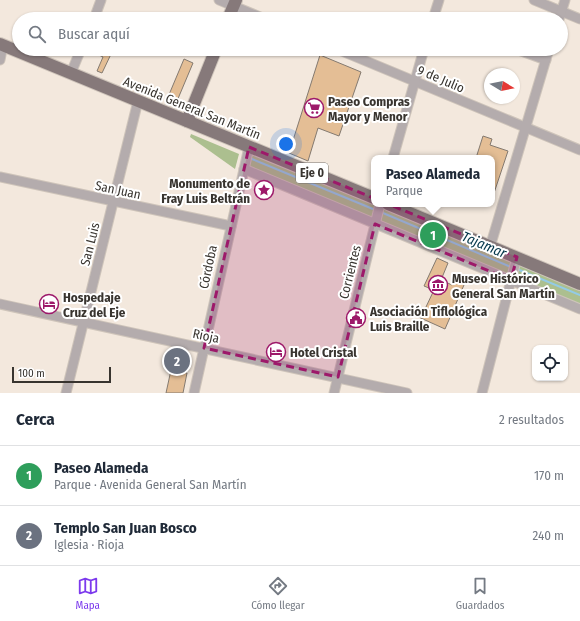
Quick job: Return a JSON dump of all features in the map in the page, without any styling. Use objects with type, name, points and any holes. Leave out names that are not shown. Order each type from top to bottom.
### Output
[{"type":"main road","name":"Avenida General San Martín","points":[[2,44],[12,48]]},
{"type":"main road","name":"Avenida General San Martín","points":[[31,56],[371,197]]},
{"type":"main road","points":[[187,121],[213,56]]},
{"type":"main road","points":[[395,207],[580,284]]},
{"type":"street","points":[[97,12],[102,0]]},
{"type":"street","points":[[219,0],[235,3],[252,12]]},
{"type":"street","points":[[436,12],[438,0]]},
{"type":"street","points":[[534,0],[555,12]]},
{"type":"street","points":[[561,12],[565,0]]},
{"type":"street","points":[[568,17],[580,19]]},
{"type":"street","points":[[0,60],[2,44]]},
{"type":"street","points":[[71,73],[78,56]]},
{"type":"street","name":"9 de Julio","points":[[354,56],[580,150]]},
{"type":"street","points":[[394,155],[422,56]]},
{"type":"street","points":[[535,56],[546,60]]},
{"type":"street","points":[[490,247],[547,56]]},
{"type":"street","name":"San Luis","points":[[66,393],[138,101]]},
{"type":"street","name":"Córdoba","points":[[194,393],[249,147]]},
{"type":"street","points":[[244,169],[580,309]]},
{"type":"street","name":"San Juan","points":[[0,177],[231,226]]},
{"type":"street","name":"Corrientes","points":[[334,393],[379,207]]},
{"type":"street","points":[[482,393],[517,257]]},
{"type":"street","name":"Rioja","points":[[0,304],[407,393]]},
{"type":"highlighted area","points":[[249,147],[517,257],[511,280],[375,224],[338,377],[204,348]]},
{"type":"green space","points":[[191,134],[239,154],[235,169],[190,137]]},
{"type":"green space","points":[[249,147],[371,197],[371,207],[395,207],[580,284],[580,309],[244,169]]},
{"type":"building","points":[[101,56],[110,56],[102,73],[97,71],[103,57]]},
{"type":"building","points":[[320,56],[361,72],[339,136],[318,128],[308,161],[289,153]]},
{"type":"building","points":[[184,59],[193,63],[177,101],[168,97]]},
{"type":"building","points":[[483,136],[492,139],[490,145],[508,151],[495,190],[495,155],[477,155]]},
{"type":"building","points":[[437,258],[448,263],[441,280],[452,285],[457,274],[467,278],[445,329],[414,315],[418,306],[425,309],[434,290],[424,286]]},
{"type":"building","points":[[171,370],[187,373],[183,393],[166,393]]},
{"type":"waterway","name":"Tajamar","points":[[252,159],[373,209]]},
{"type":"waterway","name":"Tajamar","points":[[383,213],[511,267]]},
{"type":"waterway","name":"Tajamar","points":[[517,269],[580,295]]},
{"type":"place","name":"Paseo Compras Mayor y Menor","points":[[314,108]]},
{"type":"place","name":"Monumento de Fray Luis Beltrán","points":[[264,190]]},
{"type":"place","name":"Paseo Alameda","points":[[433,235]]},
{"type":"place","name":"Museo Histórico General San Martín","points":[[438,285]]},
{"type":"place","name":"Hospedaje Cruz del Eje","points":[[49,304]]},
{"type":"place","name":"Asociación Tiflológica Luis Braille","points":[[356,318]]},
{"type":"place","name":"Hotel Cristal","points":[[276,352]]},
{"type":"place","name":"Templo San Juan Bosco","points":[[177,361]]}]
